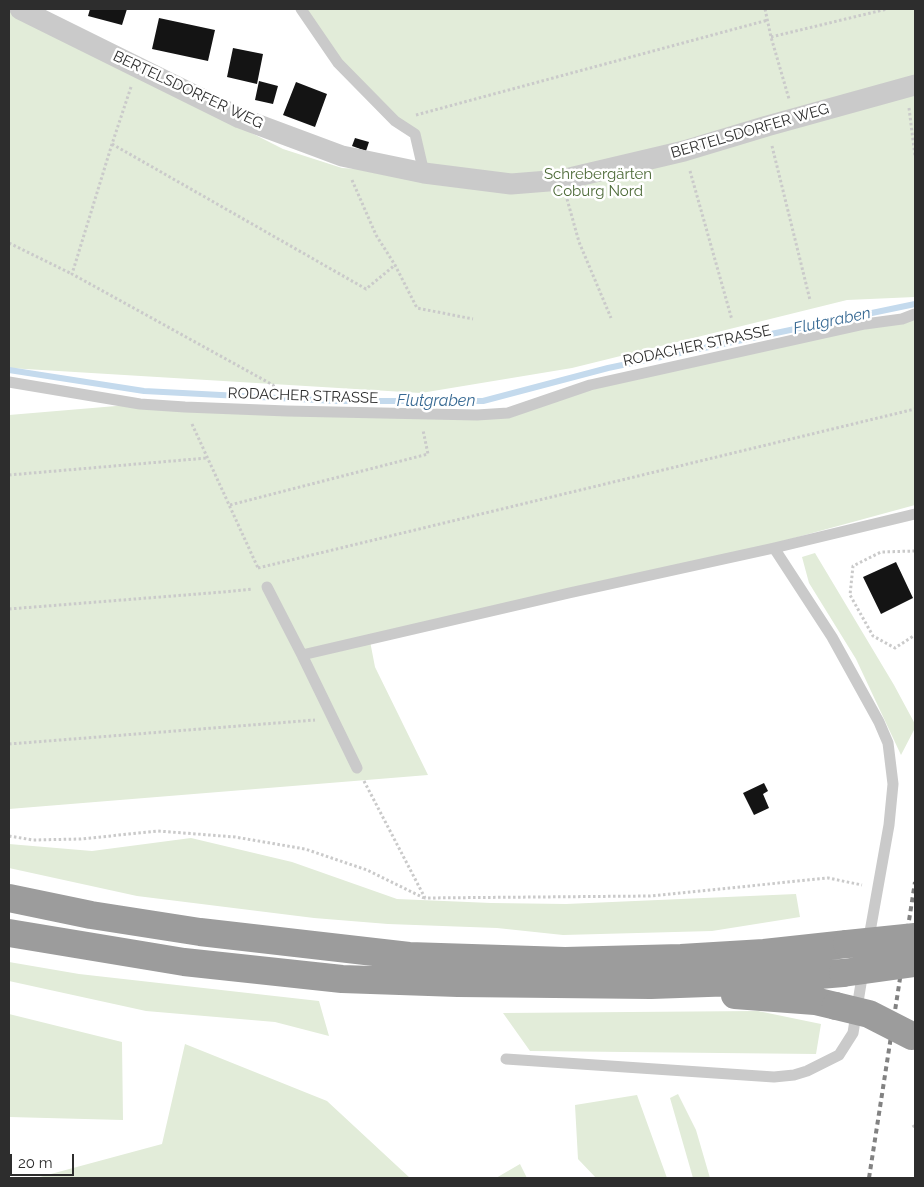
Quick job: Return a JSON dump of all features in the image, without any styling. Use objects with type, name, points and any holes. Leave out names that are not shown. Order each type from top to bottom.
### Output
[{"type":"highway","points":[[9,898],[91,915],[200,932],[409,956],[565,961],[681,958],[764,953],[915,937]]},
{"type":"highway","points":[[9,933],[184,962],[342,979],[458,983],[652,985],[736,982],[843,973],[915,963]]},
{"type":"highway","points":[[652,985],[743,996],[814,1001],[869,1014],[913,1038]]},
{"type":"street","name":"BERTELSDORFER WEG","points":[[20,9],[240,118],[342,156],[424,173],[510,184],[561,180],[684,151],[911,86]]},
{"type":"lane","points":[[301,9],[338,63],[395,121],[415,134],[424,173]]},
{"type":"lane","name":"RODACHER STRASSE","points":[[9,382],[140,404],[185,407],[420,414],[477,415],[508,413],[590,385],[865,324],[902,319],[915,314]]},
{"type":"lane","points":[[302,655],[774,548],[915,514]]},
{"type":"lane","points":[[506,1059],[774,1077],[807,1072],[839,1055],[853,1033],[878,888],[893,784],[888,743],[879,722],[832,637],[774,548]]},
{"type":"lane","points":[[267,587],[357,768]]},
{"type":"path","points":[[765,9],[770,37],[795,119]]},
{"type":"path","points":[[770,37],[887,9]]},
{"type":"path","points":[[395,121],[768,20]]},
{"type":"path","points":[[72,274],[138,67]]},
{"type":"path","points":[[911,86],[915,156]]},
{"type":"path","points":[[767,126],[810,300]]},
{"type":"path","points":[[112,144],[366,289],[395,265]]},
{"type":"path","points":[[684,151],[732,320]]},
{"type":"path","points":[[342,156],[376,235],[395,265],[417,308],[473,319]]},
{"type":"path","points":[[561,180],[579,242],[611,318]]},
{"type":"path","points":[[9,243],[72,274],[273,385]]},
{"type":"path","points":[[9,608],[267,587],[185,407]]},
{"type":"path","points":[[258,568],[915,409]]},
{"type":"path","points":[[230,505],[428,454],[420,414]]},
{"type":"path","points":[[9,475],[207,458]]},
{"type":"path","points":[[915,552],[881,552],[853,566],[850,594],[873,636],[895,648],[915,635]]},
{"type":"path","points":[[9,744],[333,718]]},
{"type":"path","points":[[357,768],[424,898]]},
{"type":"path","points":[[9,836],[33,840],[81,839],[158,831],[235,838],[305,849],[368,870],[424,898],[650,896],[828,878],[878,888]]},
{"type":"green space","name":"Schrebergärten Coburg Nord","points":[[301,9],[915,9],[915,297],[847,300],[572,368],[421,393],[9,368],[9,10],[283,149],[342,168],[424,173],[415,134],[338,63]]},
{"type":"green space","points":[[915,320],[915,505],[772,544],[369,636],[375,667],[428,775],[9,809],[9,415],[140,404],[508,413],[590,385],[865,324]]},
{"type":"green space","points":[[815,553],[894,685],[915,724],[915,728],[901,755],[856,659],[809,583],[802,557]]},
{"type":"green space","points":[[191,838],[292,862],[397,899],[566,904],[796,894],[800,917],[712,931],[563,935],[497,928],[388,924],[314,918],[137,896],[9,868],[9,844],[92,851]]},
{"type":"green space","points":[[9,962],[79,974],[319,1001],[329,1036],[275,1022],[146,1011],[9,981]]},
{"type":"green space","points":[[758,1011],[821,1024],[816,1054],[530,1051],[503,1013]]},
{"type":"green space","points":[[9,1014],[122,1042],[123,1120],[9,1117]]},
{"type":"green space","points":[[185,1044],[327,1101],[410,1178],[36,1178],[162,1144]]},
{"type":"green space","points":[[678,1094],[696,1130],[710,1178],[693,1178],[670,1098]]},
{"type":"green space","points":[[637,1095],[667,1178],[596,1178],[578,1159],[575,1105]]},
{"type":"green space","points":[[520,1164],[527,1178],[496,1178]]},
{"type":"building","points":[[90,9],[127,9],[122,25],[88,16]]},
{"type":"building","points":[[159,18],[215,30],[208,61],[152,49]]},
{"type":"building","points":[[233,48],[263,54],[257,84],[227,77]]},
{"type":"building","points":[[259,81],[278,86],[273,104],[255,100]]},
{"type":"building","points":[[296,82],[327,94],[315,127],[283,115]]},
{"type":"building","points":[[355,138],[369,142],[366,151],[352,146]]},
{"type":"building","points":[[896,562],[913,598],[881,614],[863,577]]},
{"type":"building","points":[[764,783],[768,791],[763,794],[769,808],[754,815],[743,793]]},
{"type":"waterway","name":"Flutgraben","points":[[9,370],[144,391],[336,401],[483,401],[608,368],[915,304]]},
{"type":"railway","points":[[869,1178],[915,882]]}]
